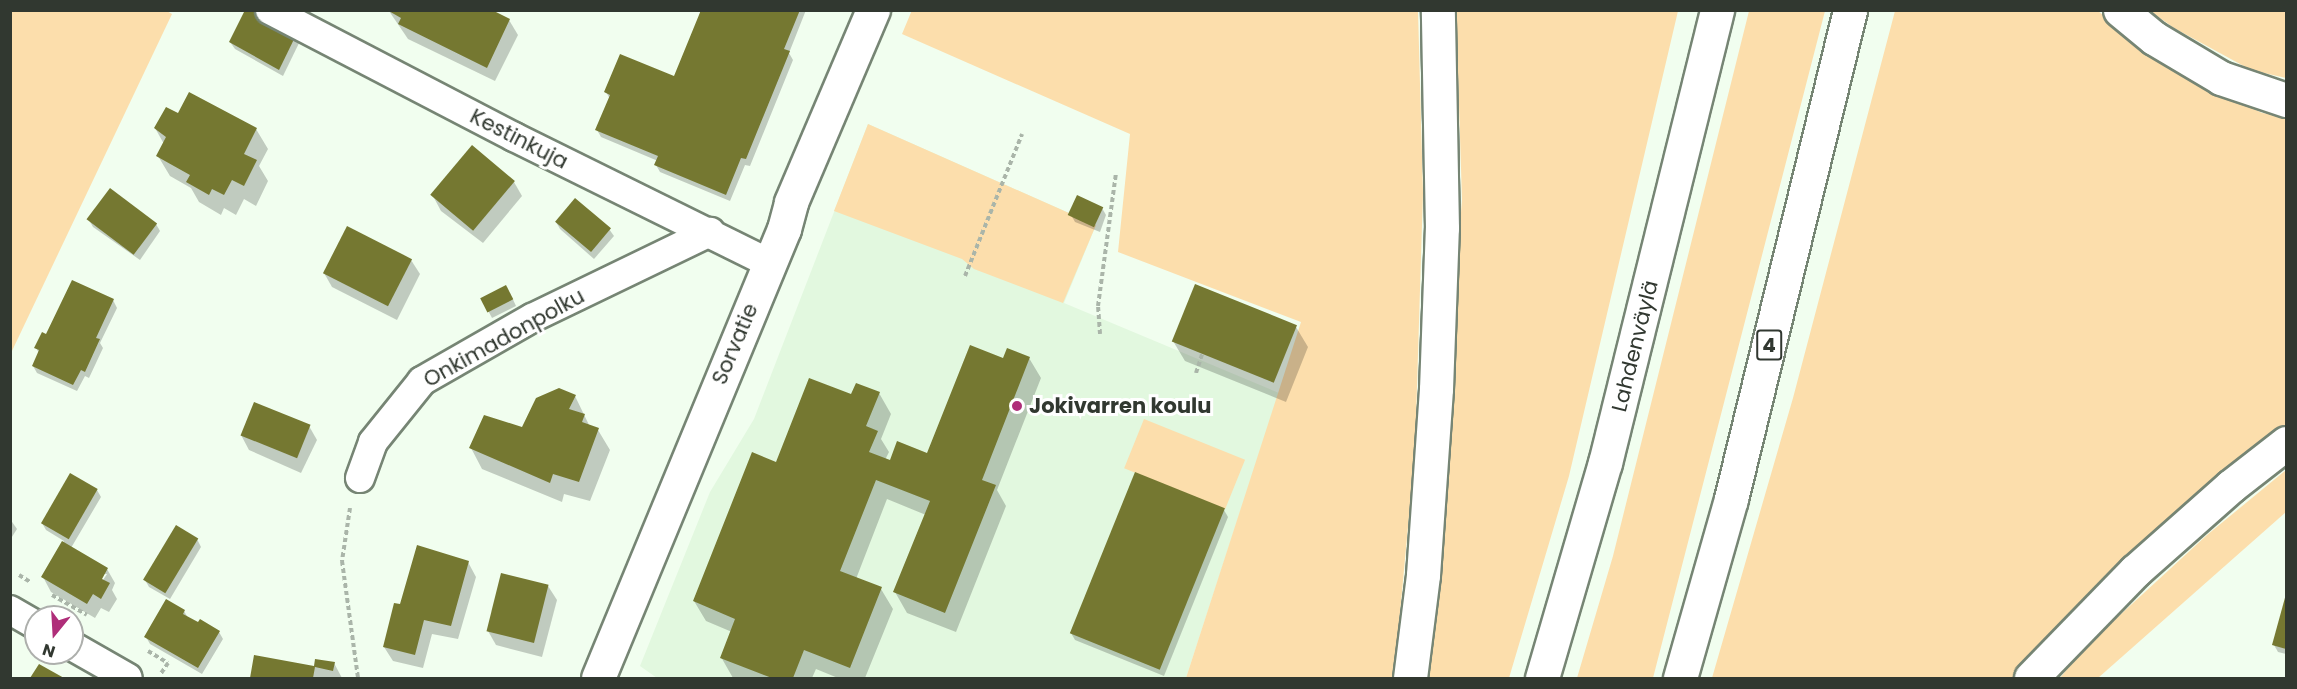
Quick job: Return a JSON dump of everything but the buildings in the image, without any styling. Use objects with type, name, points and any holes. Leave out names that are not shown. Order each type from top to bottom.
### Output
[{"type":"main road","name":"Sorvatie","points":[[598,678],[769,263],[791,202],[873,10]]},
{"type":"main road","points":[[1410,678],[1423,575],[1436,389],[1442,228],[1438,10]]},
{"type":"main road","name":"Lahdenväylä","points":[[1542,678],[1605,463],[1717,10]]},
{"type":"main road","name":"4","points":[[1680,678],[1731,499],[1850,10]]},
{"type":"main road","points":[[2120,10],[2154,38],[2221,78],[2286,100]]},
{"type":"main road","points":[[2031,678],[2135,571],[2231,486],[2286,443]]},
{"type":"street","name":"Kestinkuja","points":[[270,10],[514,137],[769,263]]},
{"type":"street","name":"Onkimadonpolku","points":[[360,478],[373,442],[422,381],[532,318],[710,232]]},
{"type":"street","points":[[10,610],[24,618]]},
{"type":"street","points":[[84,653],[128,678]]},
{"type":"path","points":[[965,276],[1022,134]]},
{"type":"path","points":[[1100,334],[1098,306],[1116,173]]},
{"type":"path","points":[[1196,373],[1202,354]]},
{"type":"path","points":[[358,678],[342,561],[347,517],[360,478]]},
{"type":"shaded area","points":[[11,10],[165,10],[172,14],[11,353]]},
{"type":"shaded area","points":[[912,10],[1418,11],[1423,193],[1415,451],[1394,678],[1186,678],[1301,322],[1118,252],[1130,134],[902,34]]},
{"type":"shaded area","points":[[1456,11],[1678,11],[1569,476],[1509,678],[1423,678],[1462,200]]},
{"type":"shaded area","points":[[1749,11],[1825,11],[1653,678],[1577,678],[1613,556]]},
{"type":"shaded area","points":[[1895,11],[2098,11],[2165,65],[2262,113],[2286,116],[2286,430],[2016,678],[1712,678],[1793,398]]},
{"type":"shaded area","points":[[2150,11],[2286,11],[2286,78],[2251,70],[2174,28]]},
{"type":"shaded area","name":"Jokivarren koulu","points":[[868,124],[1096,225],[1064,303],[1279,393],[1186,678],[657,678],[640,666],[710,492],[754,419]]},
{"type":"shaded area","points":[[868,124],[1096,225],[1063,303],[974,269],[962,259],[834,211]]},
{"type":"shaded area","points":[[1144,419],[1245,460],[1225,509],[1124,468]]},
{"type":"shaded area","points":[[2286,470],[2286,512],[2098,678],[2060,678],[2083,649],[2207,535]]},
{"type":"place","name":"Jokivarren koulu","points":[[1017,406]]}]
